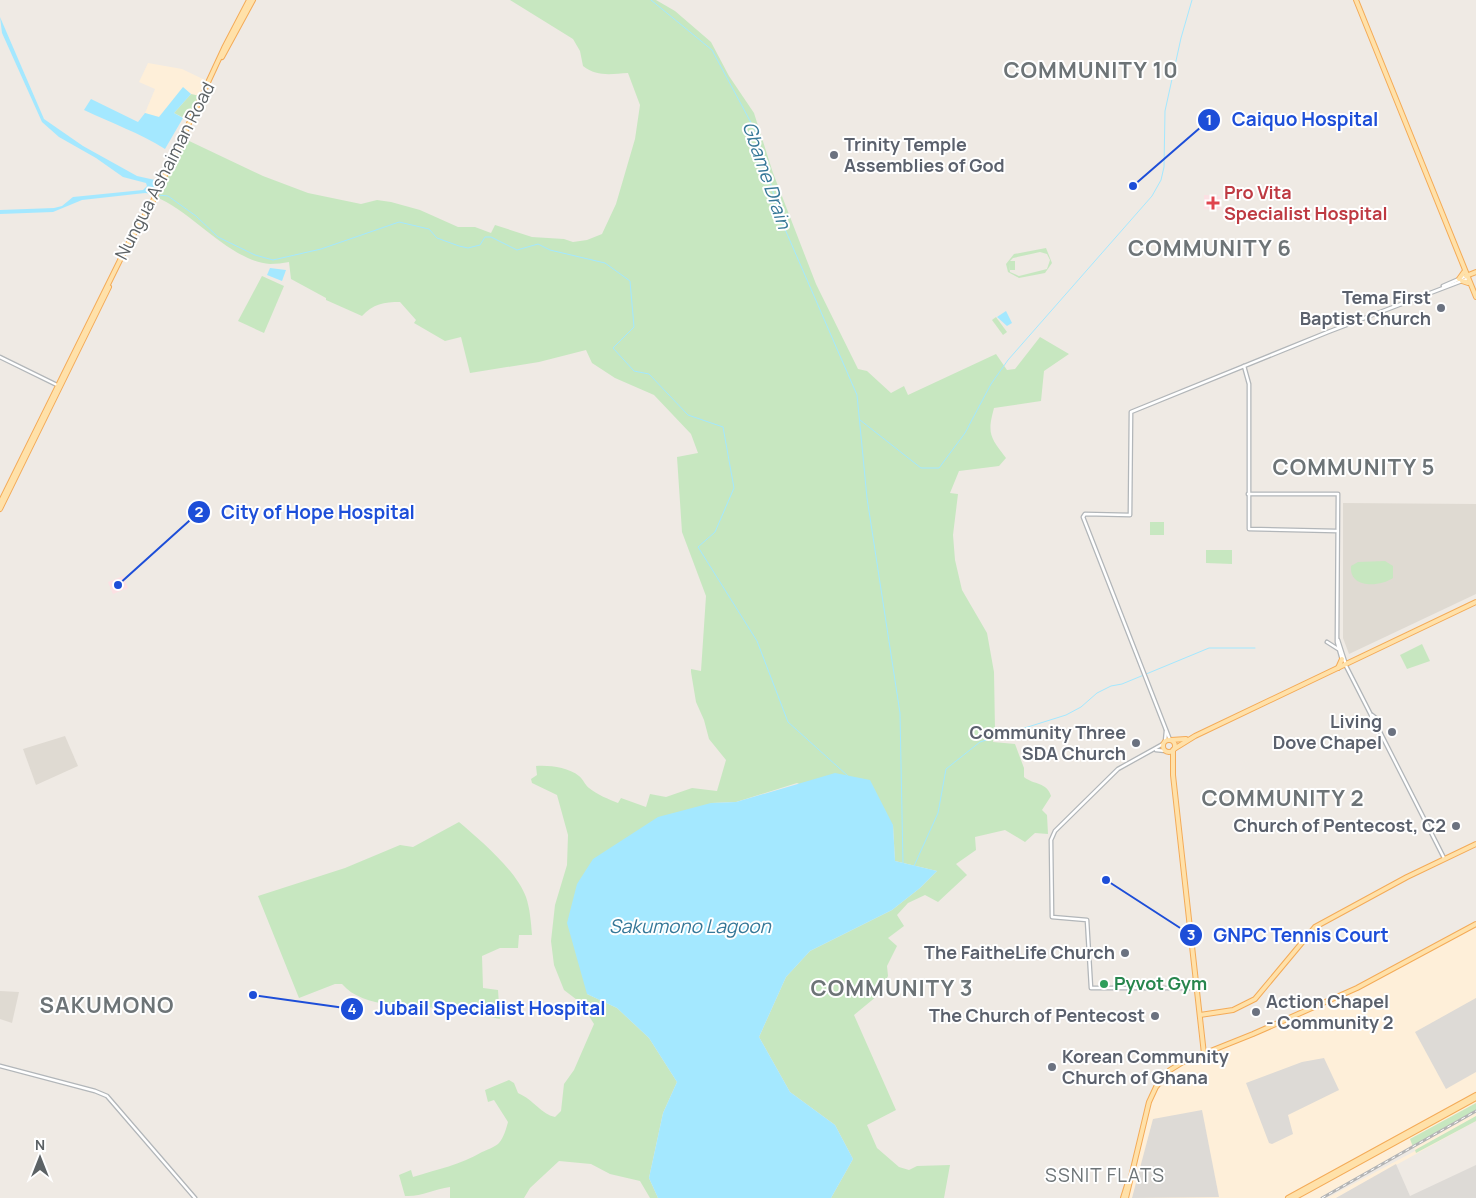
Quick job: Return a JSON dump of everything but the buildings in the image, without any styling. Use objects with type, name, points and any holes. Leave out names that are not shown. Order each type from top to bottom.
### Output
[{"type":"main road","name":"Nungua Ashaiman Road","points":[[0,509],[138,224],[152,203],[220,59],[251,0]]},
{"type":"main road","points":[[1356,0],[1476,302]]},
{"type":"main road","points":[[1466,278],[1475,274]]},
{"type":"main road","points":[[1466,278],[1475,274]]},
{"type":"main road","points":[[1466,278],[1476,297]]},
{"type":"main road","name":"Nungua Ashaiman Road","points":[[0,503],[59,386]]},
{"type":"main road","points":[[1166,751],[1173,750],[1189,739],[1476,602]]},
{"type":"main road","points":[[1338,668],[1343,658],[1353,661]]},
{"type":"main road","points":[[1172,763],[1164,743],[1171,740],[1189,739]]},
{"type":"main road","points":[[1171,740],[1175,744],[1172,763],[1204,1054]]},
{"type":"main road","points":[[1200,1015],[1227,1012],[1255,999],[1315,927],[1346,909],[1476,844]]},
{"type":"main road","points":[[1125,1198],[1149,1102],[1156,1087],[1170,1070],[1192,1058],[1357,988],[1476,924]]},
{"type":"main road","points":[[1203,1045],[1211,1051]]},
{"type":"main road","points":[[1192,1058],[1200,1051],[1203,1045]]},
{"type":"main road","points":[[1288,1198],[1476,1097]]},
{"type":"main road","points":[[1294,1198],[1476,1097]]},
{"type":"street","points":[[1171,740],[1083,516],[1130,515],[1131,412],[1466,278]]},
{"type":"street","points":[[0,357],[59,386]]},
{"type":"street","points":[[1246,371],[1250,364]]},
{"type":"street","points":[[1244,366],[1249,384],[1248,494],[1251,530],[1337,531]]},
{"type":"street","points":[[1248,494],[1338,494],[1338,649],[1445,860]]},
{"type":"street","points":[[1337,636],[1343,658]]},
{"type":"street","points":[[1327,642],[1338,649]]},
{"type":"street","points":[[1166,730],[1164,743],[1155,750],[1118,769],[1053,834],[1052,917],[1088,920],[1091,988],[1196,988]]},
{"type":"street","points":[[1155,750],[1166,751]]},
{"type":"street","points":[[0,1066],[95,1091],[107,1096],[195,1198]]},
{"type":"shaded area","points":[[148,63],[182,69],[207,81],[200,96],[191,94],[183,88],[159,117],[145,113],[155,89],[139,82]]},
{"type":"shaded area","name":"Pro Vita Specialist Hospital","points":[[1204,195],[1221,196],[1221,210],[1204,209]]},
{"type":"shaded area","points":[[1343,503],[1476,504],[1476,594],[1349,654],[1343,638]]},
{"type":"shaded area","points":[[123,576],[128,588],[113,594],[108,582]]},
{"type":"shaded area","points":[[65,736],[78,766],[36,785],[23,749]]},
{"type":"shaded area","points":[[1476,924],[1476,1121],[1336,1198],[1327,1198],[1415,1151],[1414,1147],[1321,1198],[1123,1198],[1150,1102],[1158,1082],[1171,1069],[1345,993]]},
{"type":"shaded area","points":[[0,991],[19,992],[12,1023],[0,1019]]},
{"type":"shaded area","points":[[1476,998],[1476,1072],[1446,1089],[1415,1032]]},
{"type":"shaded area","points":[[1324,1058],[1339,1090],[1288,1115],[1293,1134],[1272,1144],[1269,1143],[1246,1083],[1302,1062]]},
{"type":"shaded area","points":[[1202,1110],[1219,1197],[1132,1198],[1153,1119]]},
{"type":"shaded area","points":[[1396,1164],[1410,1196],[1476,1165],[1476,1198],[1336,1198]]},
{"type":"green space","points":[[510,0],[656,0],[675,11],[711,42],[729,76],[754,113],[773,173],[816,284],[858,369],[867,371],[891,393],[904,386],[908,395],[996,354],[1007,370],[1015,369],[1040,337],[1069,354],[1044,371],[1041,401],[994,408],[991,435],[1006,458],[999,466],[959,471],[950,493],[958,494],[953,535],[955,560],[962,590],[987,633],[994,672],[995,730],[993,742],[1015,744],[1024,768],[1024,777],[1049,791],[1051,796],[1042,810],[1047,815],[1048,834],[1035,833],[1025,842],[1005,830],[975,837],[976,850],[956,864],[967,875],[938,902],[925,895],[908,903],[897,915],[904,926],[888,938],[897,946],[887,966],[888,976],[877,996],[854,1015],[896,1110],[867,1125],[877,1148],[899,1167],[909,1170],[917,1166],[950,1165],[944,1198],[831,1198],[853,1159],[835,1125],[790,1092],[759,1037],[786,977],[810,951],[892,910],[920,888],[937,871],[895,861],[893,825],[797,783],[736,802],[711,803],[587,994],[617,1008],[649,1038],[677,1082],[663,1113],[649,1178],[658,1198],[650,1198],[640,1181],[610,1174],[591,1164],[559,1161],[530,1188],[524,1198],[450,1198],[450,1187],[405,1196],[399,1175],[411,1170],[413,1177],[449,1166],[499,1143],[504,1136],[508,1122],[494,1100],[488,1102],[485,1090],[509,1080],[514,1083],[518,1093],[529,1099],[546,1113],[555,1117],[561,1111],[564,1084],[574,1070],[594,1024],[581,1003],[564,990],[554,965],[551,941],[555,905],[567,865],[568,835],[557,795],[532,783],[531,779],[537,775],[536,766],[552,766],[569,770],[580,777],[589,788],[603,797],[618,803],[621,798],[646,807],[650,794],[666,797],[692,788],[717,791],[726,760],[709,739],[704,720],[696,702],[691,672],[691,669],[701,671],[706,596],[682,532],[677,457],[698,453],[691,434],[654,395],[615,378],[592,363],[586,350],[539,362],[470,373],[461,337],[445,341],[414,323],[416,320],[400,302],[379,304],[362,316],[326,300],[326,298],[291,279],[289,262],[270,264],[255,261],[226,245],[184,213],[156,197],[185,139],[263,176],[308,193],[361,204],[377,200],[391,202],[420,210],[458,227],[475,227],[491,233],[495,225],[532,237],[564,239],[573,242],[587,240],[602,234],[616,204],[635,139],[640,105],[628,73],[604,74],[588,70],[583,66],[580,51],[573,39]]},
{"type":"green space","points":[[191,94],[200,96],[190,121],[174,113]]},
{"type":"green space","points":[[1046,248],[1052,263],[1045,273],[1019,278],[1008,272],[1006,264],[1014,254]],"holes":[[[1040,252],[1047,254],[1050,260],[1047,269],[1019,276],[1010,272],[1009,262],[1010,270],[1015,270],[1015,261],[1010,261],[1013,258]]]},
{"type":"green space","points":[[262,276],[284,286],[264,333],[238,321]]},
{"type":"green space","points":[[996,317],[1007,332],[1003,335],[992,320]]},
{"type":"green space","points":[[1150,522],[1164,522],[1164,535],[1150,535]]},
{"type":"green space","points":[[1206,550],[1232,550],[1232,564],[1206,563]]},
{"type":"green space","points":[[1385,561],[1393,566],[1393,578],[1387,581],[1366,584],[1355,579],[1352,573],[1351,566],[1358,562]]},
{"type":"green space","points":[[1422,644],[1430,661],[1407,669],[1400,655]]},
{"type":"green space","points":[[459,822],[487,847],[514,876],[526,897],[531,920],[532,935],[519,935],[518,948],[500,948],[482,956],[483,988],[498,990],[500,1019],[450,1009],[389,1005],[375,1002],[351,992],[342,984],[335,984],[299,998],[258,896],[345,868],[400,845],[413,847]]},
{"type":"green space","points":[[1476,1103],[1476,1110],[1413,1147],[1410,1139]]},
{"type":"green space","points":[[1476,1116],[1476,1121],[1416,1153],[1415,1150]]},
{"type":"water","points":[[0,17],[44,119],[83,146],[137,176],[155,180],[166,162],[169,164],[154,194],[145,193],[82,200],[53,212],[0,214],[0,210],[54,208],[62,206],[73,197],[143,190],[147,186],[146,183],[123,177],[96,158],[59,137],[42,122],[2,33]]},
{"type":"water","points":[[183,87],[191,94],[174,113],[183,118],[165,149],[136,133],[84,110],[91,99],[138,122],[145,113],[159,117]]},
{"type":"water","points":[[270,268],[286,270],[282,281],[267,275]]},
{"type":"water","points":[[1006,311],[1012,323],[1007,326],[997,317]]},
{"type":"water","name":"Sakumono Lagoon","points":[[835,773],[870,780],[893,825],[895,861],[937,871],[920,888],[892,910],[810,951],[786,977],[759,1037],[790,1092],[835,1125],[853,1159],[831,1198],[658,1198],[649,1178],[663,1113],[677,1082],[649,1038],[617,1008],[587,994],[567,923],[577,884],[593,859],[658,817],[711,803],[736,802]]},
{"type":"waterway","name":"Gbame Drain","points":[[651,0],[712,50],[756,132],[781,220],[857,395],[867,498],[900,713],[903,864]]},
{"type":"waterway","points":[[860,420],[921,468],[939,468],[965,433],[991,384],[1008,360],[1152,196],[1161,180],[1164,167],[1165,111],[1181,38],[1192,0]]},
{"type":"waterway","points":[[158,195],[168,196],[196,216],[218,237],[255,255],[273,260],[321,249],[399,222],[429,229],[437,238],[468,248],[480,245],[485,237],[491,237],[517,250],[538,244],[550,250],[605,263],[630,281],[634,327],[613,348],[634,371],[649,374],[688,415],[723,427],[734,488],[715,532],[698,547],[757,641],[788,722],[848,776]]},
{"type":"waterway","points":[[914,866],[938,813],[946,769],[980,742],[1066,715],[1081,707],[1097,693],[1111,686],[1122,684],[1209,648],[1255,648]]},
{"type":"railway","points":[[1322,1198],[1476,1111]]},
{"type":"place","name":"Trinity Temple Assemblies of God","points":[[834,155]]},
{"type":"place","name":"Caiquo Hospital","points":[[1133,186]]},
{"type":"place","name":"Pro Vita Specialist Hospital","points":[[1213,203]]},
{"type":"place","name":"Tema First Baptist Church","points":[[1441,308]]},
{"type":"place","name":"City of Hope Hospital","points":[[118,585]]},
{"type":"place","name":"Living Dove Chapel","points":[[1392,732]]},
{"type":"place","name":"Community Three SDA Church","points":[[1136,743]]},
{"type":"place","name":"Church of Pentecost, C2","points":[[1456,826]]},
{"type":"place","name":"GNPC Tennis Court","points":[[1106,880]]},
{"type":"place","name":"The FaitheLife Church","points":[[1125,953]]},
{"type":"place","name":"Pyvot Gym","points":[[1104,984]]},
{"type":"place","name":"Jubail Specialist Hospital","points":[[253,995]]},
{"type":"place","name":"Action Chapel - Community 2","points":[[1256,1012]]},
{"type":"place","name":"The Church of Pentecost","points":[[1155,1016]]},
{"type":"place","name":"Korean Community Church of Ghana","points":[[1052,1067]]},
{"type":"district","name":"COMMUNITY 10","points":[[1091,70]]},
{"type":"district","name":"COMMUNITY 6","points":[[1210,248]]},
{"type":"district","name":"COMMUNITY 5","points":[[1354,467]]},
{"type":"district","name":"COMMUNITY 2","points":[[1283,798]]},
{"type":"district","name":"COMMUNITY 3","points":[[892,988]]},
{"type":"district","name":"SAKUMONO","points":[[107,1005]]},
{"type":"district","name":"SSNIT FLATS","points":[[1105,1175]]}]
